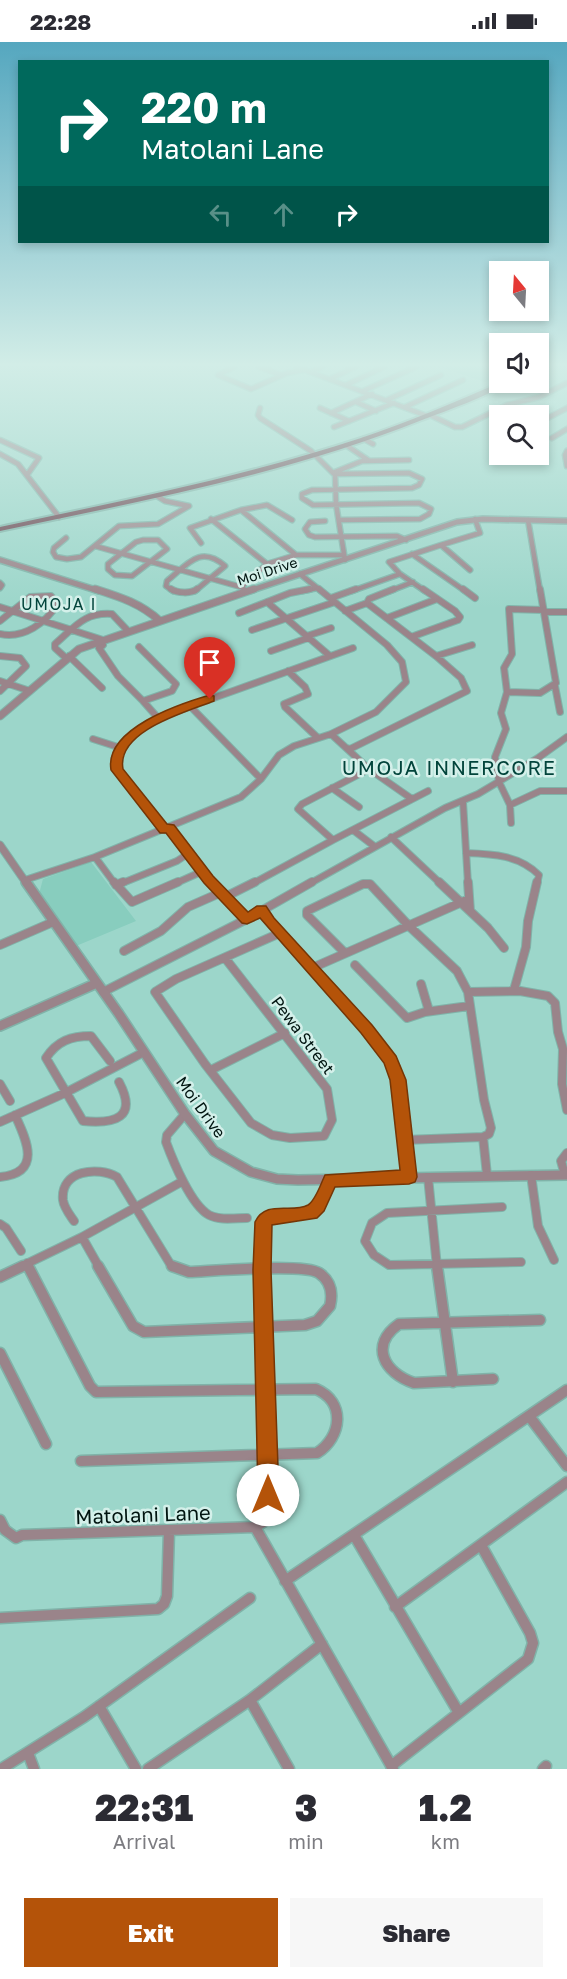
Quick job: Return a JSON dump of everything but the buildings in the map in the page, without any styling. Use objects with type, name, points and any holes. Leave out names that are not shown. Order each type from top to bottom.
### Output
[{"type":"highway","points":[[0,530],[157,496],[282,464],[329,448]]},
{"type":"highway","points":[[313,453],[335,448]]},
{"type":"street","points":[[16,448],[39,458],[27,475]]},
{"type":"street","points":[[241,587],[267,564],[296,555],[345,557],[336,504],[334,474],[305,448]]},
{"type":"street","points":[[350,448],[368,460]]},
{"type":"street","points":[[567,451],[565,455],[567,466]]},
{"type":"street","points":[[0,454],[15,462],[59,517]]},
{"type":"street","points":[[334,474],[343,467],[368,460],[409,460]]},
{"type":"street","points":[[334,474],[409,473],[417,475],[422,482],[412,488],[307,490],[301,496],[313,505],[419,503],[431,509],[429,514],[420,519],[339,520]]},
{"type":"street","points":[[66,538],[54,548],[53,552],[56,557],[67,560],[81,557],[119,526],[158,524],[189,506],[165,501],[157,496]]},
{"type":"street","points":[[201,543],[189,530],[211,519],[257,505],[267,505],[292,520]]},
{"type":"street","points":[[241,510],[296,555]]},
{"type":"street","points":[[211,519],[267,564]]},
{"type":"street","points":[[411,637],[460,619],[455,611],[400,574],[389,562],[480,533],[475,519]]},
{"type":"street","name":"Moi Drive","points":[[0,716],[68,657],[84,646],[101,640],[248,592],[345,557],[450,525],[475,519],[567,521]]},
{"type":"street","points":[[528,520],[560,712]]},
{"type":"street","points":[[325,521],[310,522],[305,529],[309,535],[315,537],[397,536],[406,540]]},
{"type":"street","points":[[158,540],[167,549],[137,574],[115,575],[106,566],[122,554],[136,542],[158,540]]},
{"type":"street","points":[[441,545],[470,570]]},
{"type":"street","points":[[95,546],[241,587],[248,592]]},
{"type":"street","points":[[412,554],[475,598]]},
{"type":"street","points":[[198,556],[216,558],[225,567],[194,592],[176,592],[165,584],[181,570],[198,556]]},
{"type":"street","points":[[0,560],[132,601],[144,607],[160,621]]},
{"type":"street","points":[[25,880],[167,829],[241,797],[261,779],[279,755],[294,746],[332,734],[376,712],[406,682],[402,662],[387,645],[300,574]]},
{"type":"street","points":[[252,630],[288,619],[400,574]]},
{"type":"street","points":[[345,611],[413,582]]},
{"type":"street","points":[[0,583],[2,585],[0,588]]},
{"type":"street","points":[[239,613],[290,593],[317,588]]},
{"type":"street","points":[[0,621],[30,597],[51,596],[58,606],[24,634],[13,636],[0,634]]},
{"type":"street","points":[[387,618],[437,599]]},
{"type":"street","points":[[267,602],[330,656]]},
{"type":"street","points":[[347,748],[373,739],[465,693],[467,687],[461,678],[436,656],[367,603]]},
{"type":"street","points":[[0,607],[101,640],[103,645],[99,648],[103,655],[158,718]]},
{"type":"street","points":[[511,824],[510,805],[499,782],[495,757],[506,729],[501,712],[507,692],[504,668],[512,654],[509,609],[567,612]]},
{"type":"street","points":[[102,688],[54,646],[87,616],[106,613],[115,616],[128,631]]},
{"type":"street","points":[[271,651],[332,628]]},
{"type":"street","points":[[436,656],[472,645]]},
{"type":"street","points":[[140,647],[176,687],[172,691],[143,700]]},
{"type":"street","points":[[247,919],[208,880],[189,853],[117,770],[115,759],[121,748],[142,727],[158,718],[353,648]]},
{"type":"street","points":[[0,656],[20,658],[26,666],[0,691]]},
{"type":"street","points":[[288,671],[305,687],[308,694],[284,704],[285,707],[318,738]]},
{"type":"street","points":[[0,681],[30,691]]},
{"type":"street","points":[[507,692],[537,694],[555,686]]},
{"type":"street","points":[[190,706],[261,779]]},
{"type":"street","points":[[332,734],[369,769],[412,799]]},
{"type":"street","points":[[0,1026],[100,988],[247,919],[374,846],[499,782],[567,737]]},
{"type":"street","points":[[93,739],[121,748]]},
{"type":"street","points":[[333,840],[298,809],[302,804],[369,769]]},
{"type":"street","points":[[332,788],[359,807]]},
{"type":"street","points":[[124,951],[161,931],[188,908],[274,873],[428,791]]},
{"type":"street","points":[[510,805],[520,804],[537,791],[567,791]]},
{"type":"street","points":[[463,802],[470,911]]},
{"type":"street","points":[[353,830],[374,846]]},
{"type":"street","points":[[391,837],[460,901],[504,948]]},
{"type":"street","name":"Moi Drive","points":[[0,845],[185,1114],[214,1151],[251,1172],[277,1179],[566,1175]]},
{"type":"street","points":[[116,885],[177,861],[189,853]]},
{"type":"street","points":[[466,853],[505,855],[511,860],[530,866],[539,875],[528,921],[526,947],[514,990]]},
{"type":"street","points":[[94,857],[132,902],[203,871]]},
{"type":"street","points":[[344,952],[306,913],[310,908],[363,884],[370,884],[409,926],[457,971],[468,992],[491,1128],[489,1134],[483,1137],[405,1140]]},
{"type":"street","points":[[312,968],[469,899]]},
{"type":"street","points":[[262,910],[367,1029],[395,1068],[409,1177]]},
{"type":"street","points":[[0,945],[53,922]]},
{"type":"street","points":[[280,933],[157,989],[157,997],[211,1070],[285,1033]]},
{"type":"street","name":"Pewa Street","points":[[211,1070],[251,1123],[262,1130],[272,1135],[290,1138],[324,1136],[328,1130],[333,1107],[327,1089],[225,958]]},
{"type":"street","points":[[355,965],[407,1018],[429,1011],[469,1006]]},
{"type":"street","points":[[421,984],[429,1011]]},
{"type":"street","points":[[468,992],[514,990],[548,996],[555,1003],[558,1032],[563,1049],[562,1084],[567,1110]]},
{"type":"street","points":[[110,1061],[91,1036],[70,1037],[60,1041],[46,1058],[64,1094],[83,1121],[111,1121],[119,1119],[126,1113],[128,1094],[119,1082]]},
{"type":"street","points":[[0,1122],[64,1094],[144,1052]]},
{"type":"street","points":[[0,1084],[10,1101]]},
{"type":"street","points":[[185,1114],[167,1136],[166,1142],[183,1181],[207,1214],[214,1217],[248,1218]]},
{"type":"street","points":[[0,1177],[17,1173],[26,1163],[29,1151],[15,1115]]},
{"type":"street","points":[[483,1137],[487,1175]]},
{"type":"street","points":[[566,1175],[561,1161],[567,1154]]},
{"type":"street","points":[[74,1221],[65,1205],[63,1192],[71,1179],[77,1173],[87,1170],[112,1172],[117,1176],[173,1268],[189,1272],[308,1268],[316,1270],[333,1296],[324,1318],[318,1323],[265,1328],[144,1332],[137,1330],[130,1321],[82,1237]]},
{"type":"street","points":[[531,1175],[538,1226],[554,1260]]},
{"type":"street","points":[[428,1177],[429,1209],[447,1323],[453,1382]]},
{"type":"street","points":[[330,1180],[318,1206],[311,1213],[267,1218],[264,1222],[262,1270],[268,1515],[263,1524],[255,1527],[392,1768],[528,1659],[532,1652],[530,1633],[482,1547]]},
{"type":"street","points":[[0,1277],[82,1237],[183,1181]]},
{"type":"street","points":[[502,1207],[429,1209],[380,1215],[371,1223],[365,1241],[374,1255],[389,1265],[521,1262]]},
{"type":"street","points":[[0,1224],[6,1228],[21,1251]]},
{"type":"street","points":[[27,1263],[90,1386],[96,1392],[316,1389],[327,1394],[339,1417],[337,1431],[328,1446],[317,1453],[81,1461]]},
{"type":"street","points":[[493,1379],[414,1383],[402,1381],[394,1375],[383,1360],[381,1354],[386,1335],[399,1324],[540,1320]]},
{"type":"street","points":[[0,1353],[46,1444]]},
{"type":"street","points":[[285,1581],[567,1390]]},
{"type":"street","points":[[529,1416],[567,1467]]},
{"type":"street","points":[[396,1607],[482,1547],[567,1482]]},
{"type":"street","name":"Matolani Lane","points":[[0,1520],[5,1530],[16,1538],[22,1535],[170,1532],[255,1527]]},
{"type":"street","points":[[0,1618],[158,1609],[164,1604],[167,1596],[170,1532]]},
{"type":"street","points":[[354,1535],[459,1713]]},
{"type":"street","points":[[1,1769],[99,1706],[250,1598]]},
{"type":"street","points":[[148,1769],[250,1700],[322,1644]]},
{"type":"street","points":[[250,1700],[289,1769]]},
{"type":"street","points":[[99,1706],[136,1769]]},
{"type":"street","points":[[28,1753],[34,1769]]},
{"type":"shaded area","points":[[91,862],[136,921],[76,946],[39,894],[43,879]]},
{"type":"district","name":"UMOJA I","points":[[59,604]]},
{"type":"district","name":"UMOJA INNERCORE","points":[[449,767]]},
{"type":"route","points":[[210,699],[155,719],[142,727],[119,750],[115,759],[117,770],[165,830],[169,828],[208,880],[247,919],[262,910],[269,921],[367,1029],[390,1061],[395,1068],[398,1080],[409,1177],[330,1180],[318,1206],[311,1213],[272,1216],[264,1222],[262,1270],[268,1495]]}]
